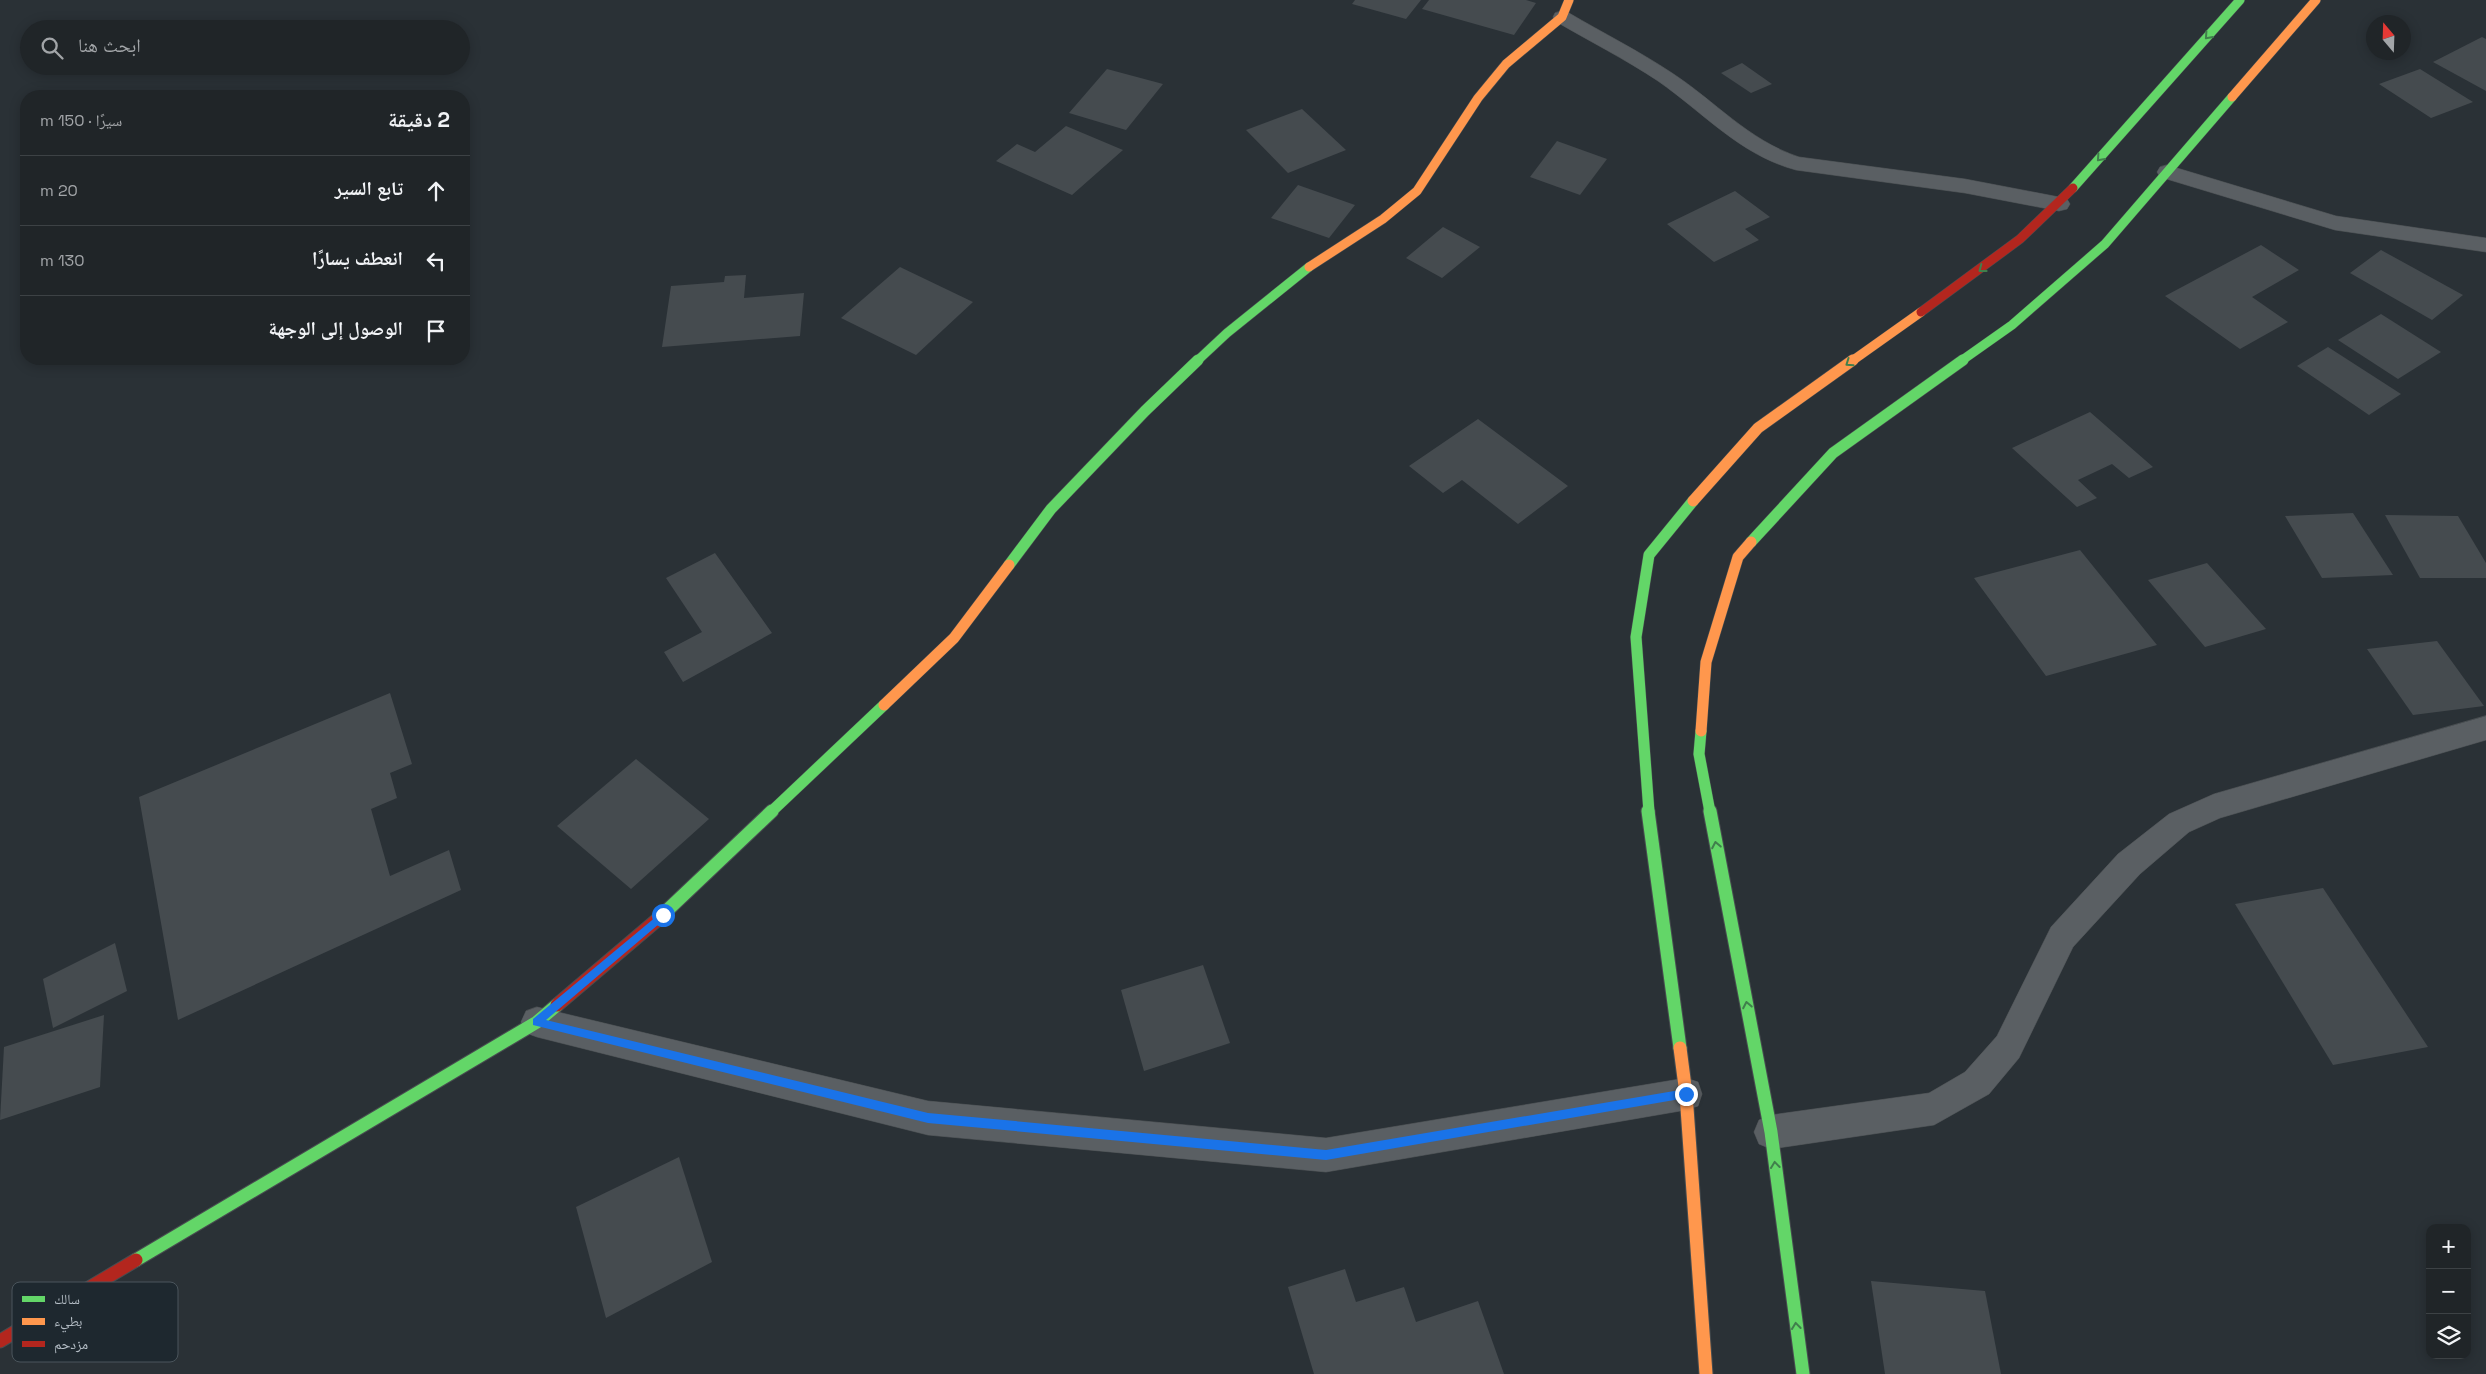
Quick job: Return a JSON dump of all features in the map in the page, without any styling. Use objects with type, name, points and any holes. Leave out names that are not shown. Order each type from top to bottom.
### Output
[{"type":"main road","points":[[1706,1374],[1686,1094],[1645,785],[1636,637],[1649,555],[1701,490],[1758,428],[1982,269],[2059,204],[2240,0]]},
{"type":"main road","points":[[1803,1374],[1771,1132],[1699,754],[1706,662],[1738,557],[1833,453],[2012,325],[2105,244],[2316,0]]},
{"type":"main road","points":[[99,1282],[537,1022],[663,915],[954,638],[1051,509],[1172,385],[1227,333],[1296,276],[1383,219],[1417,190],[1478,98],[1506,64],[1565,8]]},
{"type":"main road","points":[[0,1341],[12,1334]]},
{"type":"street","points":[[1565,8],[1665,78],[1729,128],[1774,156],[1796,163],[1965,186],[2059,204]]},
{"type":"street","points":[[2167,172],[2335,222],[2486,244]]},
{"type":"street","points":[[1771,1132],[1934,1109],[1977,1083],[2008,1047],[2062,937],[2129,864],[2179,823],[2214,807],[2486,728]]},
{"type":"street","points":[[537,1022],[928,1118],[1326,1155],[1686,1094]]},
{"type":"building","points":[[1355,0],[1421,0],[1406,19],[1352,4]]},
{"type":"building","points":[[1429,0],[1526,0],[1536,3],[1514,35],[1422,9]]},
{"type":"building","points":[[2482,37],[2486,39],[2486,91],[2433,62]]},
{"type":"building","points":[[1742,63],[1772,84],[1751,93],[1721,73]]},
{"type":"building","points":[[1107,69],[1163,84],[1126,130],[1069,113]]},
{"type":"building","points":[[2420,69],[2473,102],[2431,118],[2379,84]]},
{"type":"building","points":[[1302,109],[1346,150],[1288,173],[1246,130]]},
{"type":"building","points":[[1066,126],[1123,150],[1072,195],[996,161],[1017,144],[1035,152]]},
{"type":"building","points":[[1557,141],[1607,159],[1580,195],[1530,177]]},
{"type":"building","points":[[1298,185],[1355,205],[1329,238],[1271,218]]},
{"type":"building","points":[[1735,191],[1770,217],[1745,229],[1759,240],[1714,262],[1667,224]]},
{"type":"building","points":[[1443,227],[1480,247],[1442,278],[1406,258]]},
{"type":"building","points":[[2261,245],[2299,270],[2252,297],[2288,322],[2240,349],[2165,296]]},
{"type":"building","points":[[2381,250],[2463,295],[2432,320],[2350,273]]},
{"type":"building","points":[[900,267],[973,302],[916,355],[841,318]]},
{"type":"building","points":[[746,275],[744,298],[804,293],[800,336],[662,347],[671,286],[724,282],[725,276]]},
{"type":"building","points":[[2381,314],[2441,352],[2398,379],[2338,340]]},
{"type":"building","points":[[2328,347],[2401,394],[2369,415],[2297,366]]},
{"type":"building","points":[[2090,412],[2153,467],[2129,478],[2112,464],[2078,480],[2097,498],[2077,507],[2012,448]]},
{"type":"building","points":[[1478,419],[1568,486],[1518,524],[1462,480],[1443,493],[1409,466]]},
{"type":"building","points":[[2353,513],[2393,575],[2322,578],[2285,516]]},
{"type":"building","points":[[2385,515],[2458,516],[2486,563],[2486,578],[2420,578]]},
{"type":"building","points":[[2080,550],[2157,645],[2046,676],[1974,578]]},
{"type":"building","points":[[715,553],[772,633],[683,682],[664,652],[702,632],[666,578]]},
{"type":"building","points":[[2207,563],[2266,629],[2205,647],[2148,580]]},
{"type":"building","points":[[2437,641],[2484,706],[2413,715],[2367,649]]},
{"type":"building","points":[[390,693],[412,764],[390,773],[397,798],[371,809],[390,876],[449,850],[461,890],[178,1020],[139,797]]},
{"type":"building","points":[[636,759],[709,819],[631,889],[557,826]]},
{"type":"building","points":[[2323,888],[2428,1047],[2333,1065],[2235,904]]},
{"type":"building","points":[[115,943],[127,991],[53,1028],[43,979]]},
{"type":"building","points":[[1203,965],[1230,1043],[1144,1071],[1121,990]]},
{"type":"building","points":[[104,1015],[100,1087],[0,1120],[4,1047]]},
{"type":"building","points":[[679,1157],[712,1262],[606,1318],[576,1207]]},
{"type":"building","points":[[1345,1269],[1356,1302],[1404,1287],[1416,1322],[1478,1301],[1504,1374],[1314,1374],[1288,1287]]},
{"type":"building","points":[[1871,1281],[1985,1291],[2001,1374],[1885,1374]]},
{"type":"traffic: fast","points":[[2073,188],[2240,0]]},
{"type":"traffic: fast","points":[[1751,542],[1833,453],[2012,325],[2105,244],[2232,97]]},
{"type":"traffic: fast","points":[[1009,565],[1051,509],[1145,411],[1227,333],[1309,267]]},
{"type":"traffic: fast","points":[[1680,1048],[1645,785],[1636,637],[1649,555],[1693,501]]},
{"type":"traffic: fast","points":[[657,920],[884,705]]},
{"type":"traffic: fast","points":[[1701,731],[1699,754],[1771,1132],[1803,1374]]},
{"type":"traffic: fast","points":[[136,1260],[537,1022],[557,1005]]},
{"type":"traffic: slow","points":[[1309,267],[1383,219],[1417,191],[1478,98],[1506,64],[1562,17],[1569,0]]},
{"type":"traffic: slow","points":[[2232,97],[2316,0]]},
{"type":"traffic: slow","points":[[1693,501],[1758,428],[1921,312]]},
{"type":"traffic: slow","points":[[1701,731],[1706,662],[1738,557],[1751,542]]},
{"type":"traffic: slow","points":[[884,705],[954,638],[1009,565]]},
{"type":"traffic: slow","points":[[1680,1048],[1686,1094],[1706,1374]]},
{"type":"traffic: jam","points":[[1921,312],[2020,239],[2073,188]]},
{"type":"traffic: jam","points":[[557,1005],[657,920]]},
{"type":"traffic: jam","points":[[99,1282],[136,1260]]},
{"type":"traffic: jam","points":[[0,1341],[12,1334]]},
{"type":"route","points":[[663,915],[537,1022],[928,1118],[1326,1155],[1686,1094]]}]
